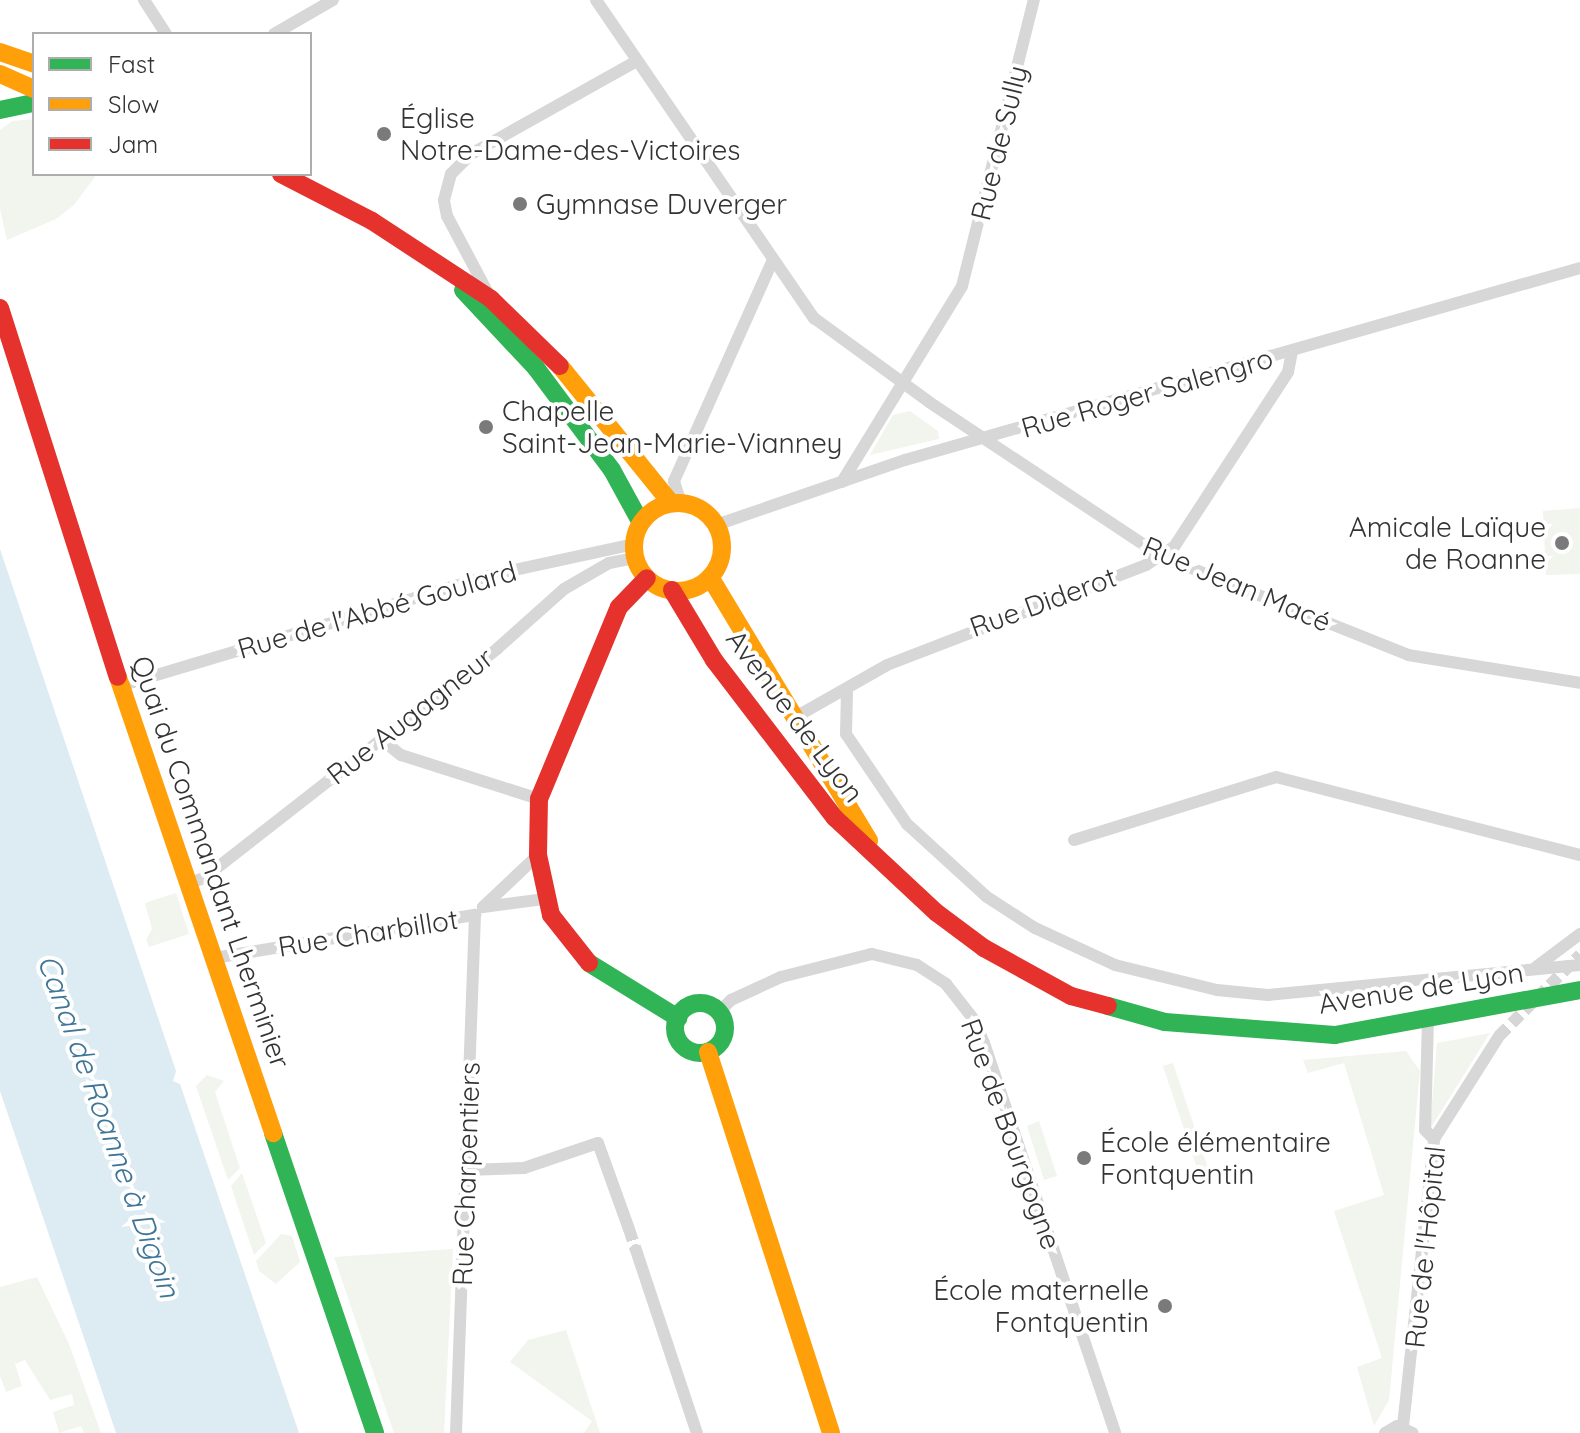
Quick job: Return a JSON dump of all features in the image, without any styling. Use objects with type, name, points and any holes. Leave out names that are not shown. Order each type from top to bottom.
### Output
[{"type":"main road","points":[[0,52],[32,63]]},
{"type":"main road","points":[[0,74],[32,88]]},
{"type":"main road","points":[[0,110],[32,103]]},
{"type":"main road","points":[[274,176],[307,188]]},
{"type":"main road","points":[[285,176],[372,221],[491,299],[581,386],[676,503]]},
{"type":"main road","points":[[372,221],[463,290],[522,350],[612,470],[641,523],[635,551],[647,578],[672,590],[686,590],[710,577],[721,552],[716,525],[695,506],[676,503],[641,523]]},
{"type":"main road","name":"Quai du Commandant Lherminier","points":[[0,308],[4,344],[123,685],[375,1433]]},
{"type":"main road","name":"Avenue de Lyon","points":[[710,577],[792,719],[885,867]]},
{"type":"main road","points":[[647,578],[619,607],[539,799],[538,855],[545,899],[559,933],[586,963],[678,1018]]},
{"type":"main road","name":"Avenue de Lyon","points":[[672,590],[714,660],[803,779],[885,867],[984,948],[1093,1003],[1165,1022],[1304,1034],[1351,1033],[1580,990]]},
{"type":"main road","points":[[697,1004],[719,1012],[724,1035],[708,1052],[692,1052],[679,1041],[678,1018],[697,1004]]},
{"type":"main road","points":[[708,1052],[831,1433]]},
{"type":"street","points":[[144,0],[165,32]]},
{"type":"street","points":[[277,32],[312,5],[333,0]]},
{"type":"street","name":"Rue Jean Macé","points":[[596,0],[814,318],[929,402],[1161,556],[1408,655],[1580,683]]},
{"type":"street","name":"Rue de Sully","points":[[842,482],[901,381],[962,286],[1034,0]]},
{"type":"street","points":[[491,299],[447,216],[444,200],[451,174],[471,154],[637,61]]},
{"type":"street","points":[[676,503],[674,481],[773,260]]},
{"type":"street","name":"Rue Roger Salengro","points":[[716,525],[842,482],[984,439],[1580,268]]},
{"type":"street","name":"Rue Diderot","points":[[792,719],[887,665],[953,635],[1161,556],[1174,547],[1288,372],[1292,351]]},
{"type":"street","name":"Rue de l'Abbé Goulard","points":[[123,685],[491,575],[635,551]]},
{"type":"street","name":"Rue Augagneur","points":[[189,883],[204,878],[381,739],[564,589],[635,551]]},
{"type":"street","points":[[847,690],[846,734],[907,824],[987,897],[1056,939],[1115,965],[1217,990],[1268,995],[1580,965]]},
{"type":"street","points":[[381,739],[401,755],[539,799]]},
{"type":"street","points":[[1074,840],[1276,777],[1580,855]]},
{"type":"street","points":[[479,911],[538,855]]},
{"type":"street","name":"Rue Charbillot","points":[[214,958],[545,899]]},
{"type":"street","name":"Rue Charpentiers","points":[[456,1433],[479,911]]},
{"type":"street","points":[[1533,969],[1580,934]]},
{"type":"street","name":"Rue de Bourgogne","points":[[719,1012],[767,983],[822,964],[872,954],[897,958],[946,984],[975,1021],[998,1082],[1115,1433]]},
{"type":"street","points":[[1428,1018],[1425,1130],[1434,1139]]},
{"type":"street","name":"Rue de l'Hôpital","points":[[1408,1430],[1434,1139],[1499,1036]]},
{"type":"street","points":[[466,1170],[524,1168],[598,1143],[629,1229]]},
{"type":"street","points":[[636,1250],[697,1433]]},
{"type":"street","points":[[1385,1433],[1408,1430]]},
{"type":"shaded area","points":[[32,119],[32,176],[96,176],[74,205],[56,219],[7,240],[0,209],[0,130],[12,121]]},
{"type":"shaded area","points":[[910,411],[938,431],[939,439],[870,455],[893,415]]},
{"type":"shaded area","name":"Amicale Laïque de Roanne","points":[[1580,508],[1580,574],[1546,575],[1543,511]]},
{"type":"shaded area","points":[[176,893],[189,934],[149,947],[146,940],[152,929],[145,903]]},
{"type":"shaded area","points":[[1490,1033],[1430,1129],[1437,1043]]},
{"type":"shaded area","points":[[1406,1051],[1420,1071],[1389,1400],[1374,1426],[1357,1367],[1382,1358],[1334,1211],[1384,1195],[1344,1063],[1308,1073],[1303,1060]]},
{"type":"shaded area","points":[[1173,1063],[1209,1171],[1199,1174],[1163,1066]]},
{"type":"shaded area","points":[[207,1075],[224,1081],[215,1092],[240,1168],[228,1180],[196,1086]]},
{"type":"shaded area","points":[[1039,1121],[1057,1176],[1044,1180],[1027,1126]]},
{"type":"shaded area","points":[[242,1173],[266,1243],[254,1255],[231,1186]]},
{"type":"shaded area","points":[[281,1234],[292,1236],[300,1262],[276,1284],[259,1271],[256,1261]]},
{"type":"shaded area","points":[[453,1249],[444,1433],[394,1433],[334,1257]]},
{"type":"shaded area","points":[[37,1277],[69,1344],[101,1433],[84,1433],[81,1426],[59,1433],[53,1412],[74,1405],[72,1394],[50,1400],[25,1360],[15,1364],[22,1386],[6,1392],[0,1376],[0,1287]]},
{"type":"shaded area","points":[[566,1330],[600,1433],[584,1433],[592,1421],[510,1362],[528,1340]]},
{"type":"water","name":"Canal de Roanne à Digoin","points":[[0,549],[176,1071],[173,1081],[180,1084],[299,1433],[116,1433],[0,1091]]},
{"type":"tunnel","points":[[1499,1036],[1580,955]]},
{"type":"tunnel","points":[[629,1229],[636,1250]]},
{"type":"traffic: fast","points":[[0,110],[32,103]]},
{"type":"traffic: fast","points":[[463,290],[536,368],[612,470],[641,523]]},
{"type":"traffic: fast","points":[[589,963],[678,1018]]},
{"type":"traffic: fast","points":[[1108,1006],[1165,1022],[1335,1035],[1580,990]]},
{"type":"traffic: fast","points":[[700,1003],[718,1010],[725,1028],[718,1046],[700,1053],[682,1046],[675,1028],[682,1010],[700,1003]]},
{"type":"traffic: fast","points":[[273,1133],[375,1433]]},
{"type":"traffic: slow","points":[[0,52],[32,63]]},
{"type":"traffic: slow","points":[[0,74],[32,88]]},
{"type":"traffic: slow","points":[[560,366],[671,503]]},
{"type":"traffic: slow","points":[[678,503],[695,507],[709,516],[718,530],[722,547],[718,564],[709,578],[695,587],[678,591],[661,587],[647,578],[638,564],[634,547],[638,530],[647,516],[661,507],[678,503]]},
{"type":"traffic: slow","points":[[710,577],[869,841]]},
{"type":"traffic: slow","points":[[118,677],[273,1133]]},
{"type":"traffic: slow","points":[[708,1052],[831,1433]]},
{"type":"traffic: jam","points":[[285,176],[372,221],[491,299],[560,366]]},
{"type":"traffic: jam","points":[[0,308],[118,677]]},
{"type":"traffic: jam","points":[[589,963],[551,915],[538,855],[539,799],[619,607],[647,578]]},
{"type":"traffic: jam","points":[[672,590],[714,660],[835,818],[937,913],[984,948],[1071,996],[1108,1006]]},
{"type":"place","name":"Église Notre-Dame-des-Victoires","points":[[384,134]]},
{"type":"place","name":"Gymnase Duverger","points":[[520,204]]},
{"type":"place","name":"Chapelle Saint-Jean-Marie-Vianney","points":[[486,427]]},
{"type":"place","name":"Amicale Laïque de Roanne","points":[[1562,543]]},
{"type":"place","name":"École élémentaire Fontquentin","points":[[1084,1158]]},
{"type":"place","name":"École maternelle Fontquentin","points":[[1165,1306]]}]
